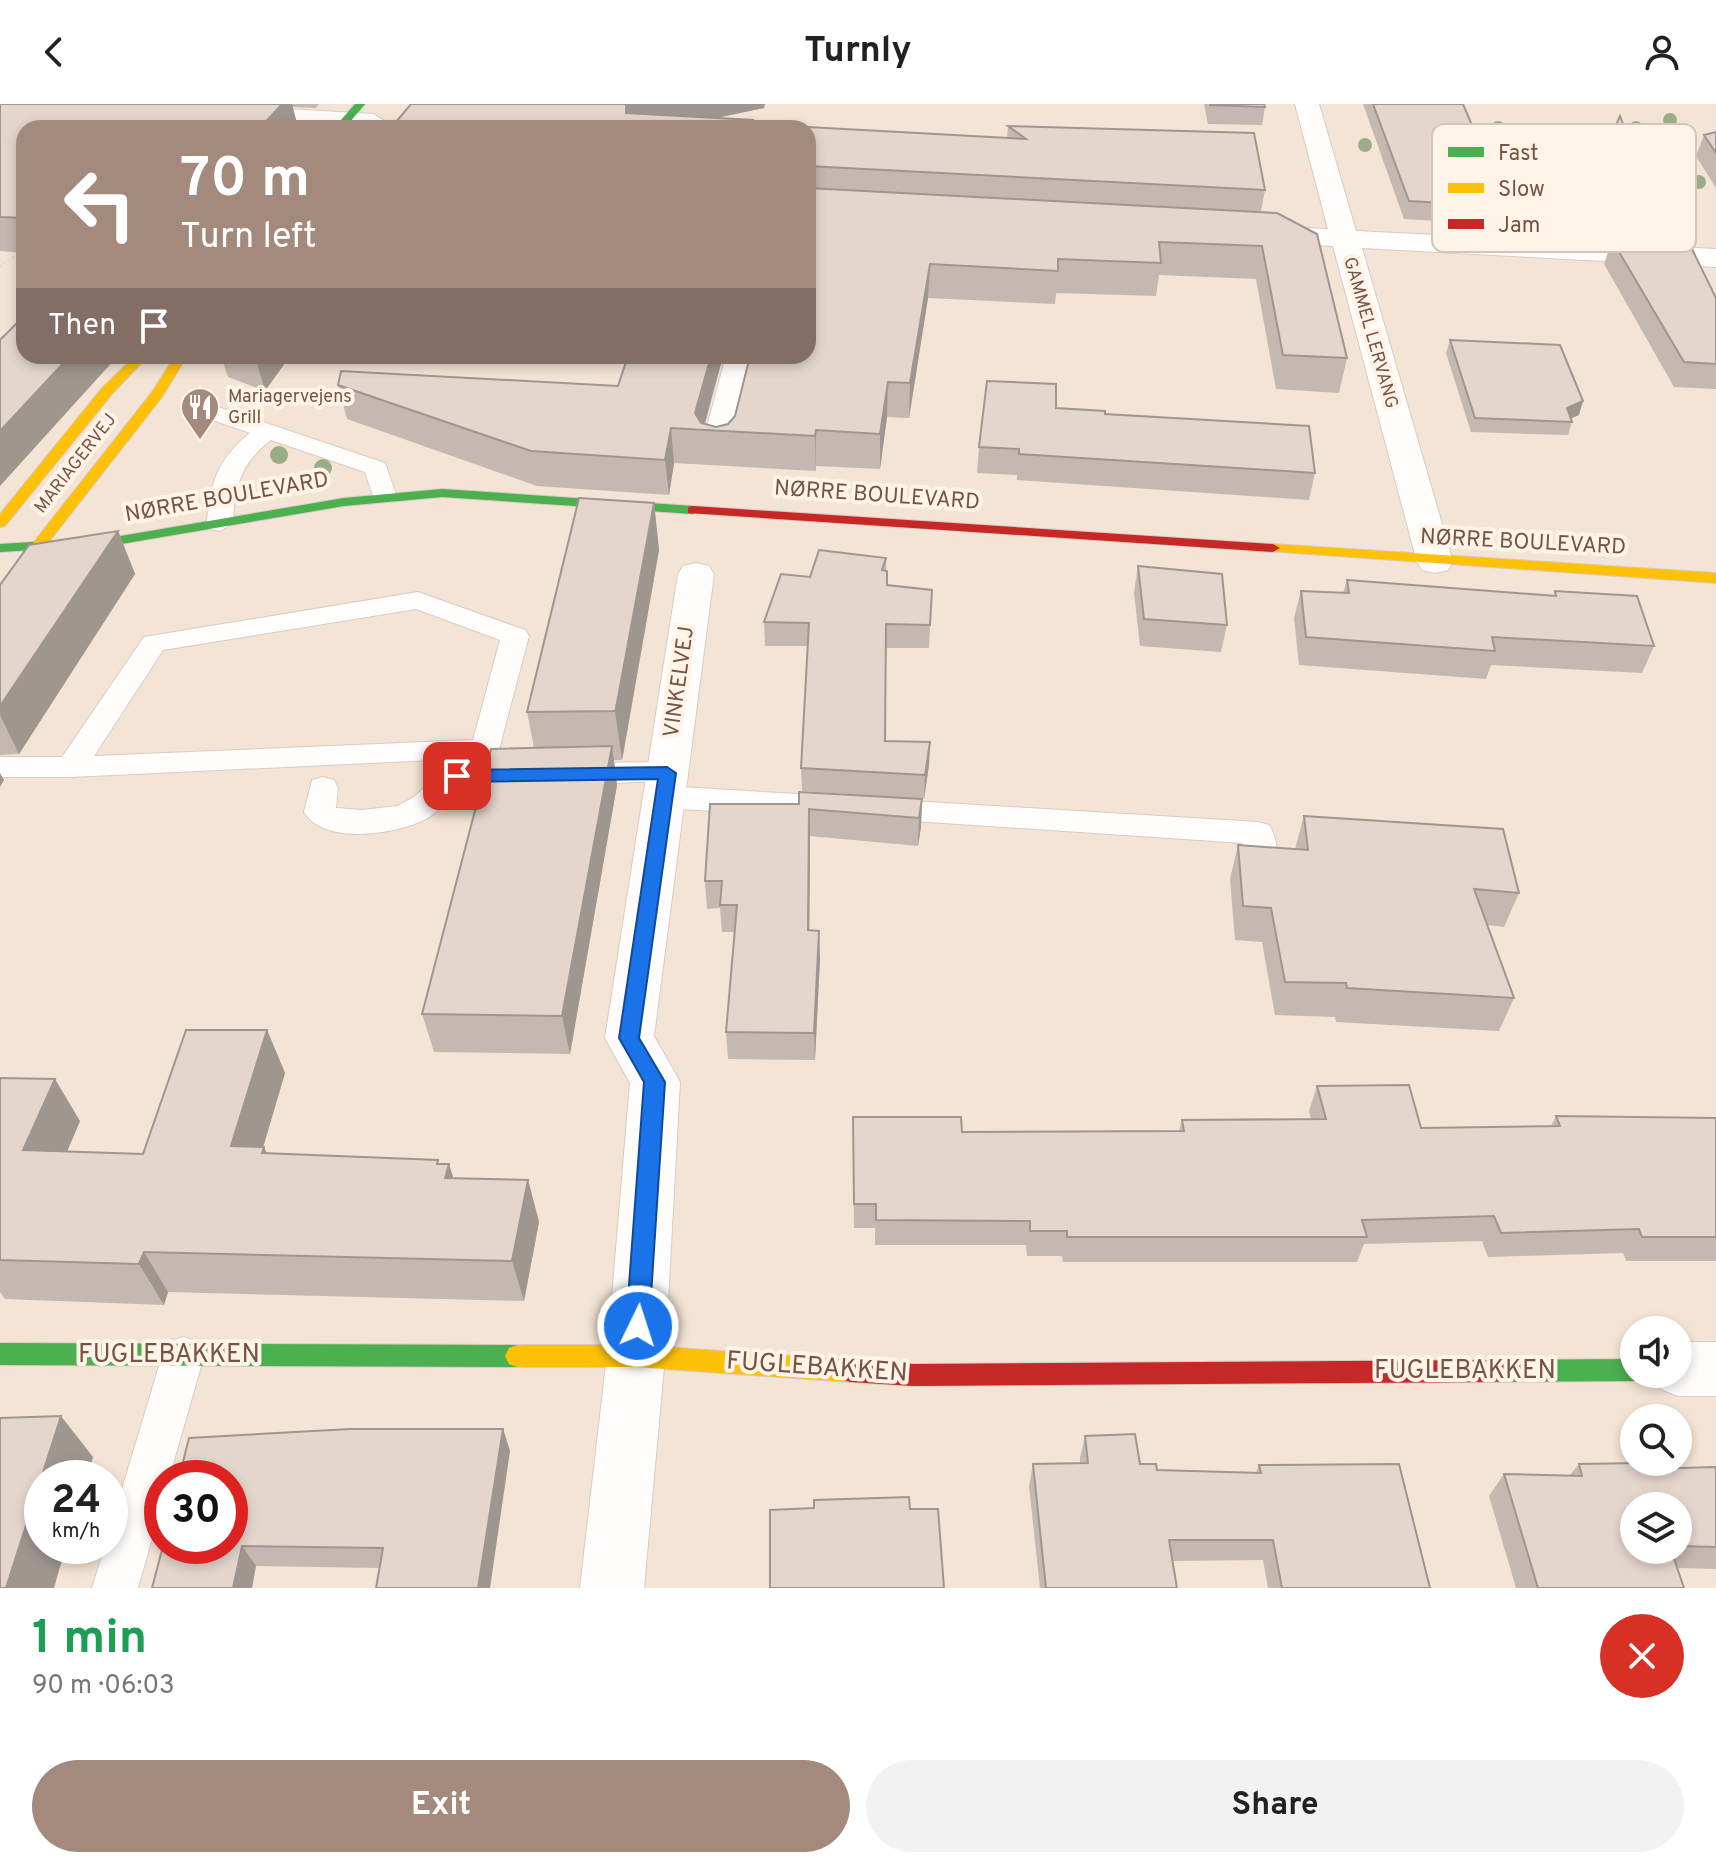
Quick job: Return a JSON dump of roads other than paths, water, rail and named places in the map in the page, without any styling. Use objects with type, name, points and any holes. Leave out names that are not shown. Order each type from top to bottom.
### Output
[{"type":"street","name":"GAMMEL LERVANG","points":[[1307,104],[1435,562]]},
{"type":"street","points":[[210,113],[362,118]]},
{"type":"street","points":[[1233,232],[1432,243]]},
{"type":"street","points":[[1604,252],[1716,258]]},
{"type":"street","name":"MARIAGERVEJ","points":[[0,523],[107,391],[134,364]]},
{"type":"street","name":"MARIAGERVEJ","points":[[0,595],[157,394],[176,364]]},
{"type":"street","points":[[718,449],[740,364]]},
{"type":"street","name":"NØRRE BOULEVARD","points":[[0,548],[115,541],[384,497],[442,493],[1064,532],[1435,562],[1716,578]]},
{"type":"street","name":"VINKELVEJ","points":[[612,1588],[636,1356],[655,1082],[629,1038],[696,574]]},
{"type":"street","name":"FUGLEBAKKEN","points":[[0,1354],[636,1356],[913,1375],[1620,1370]]},
{"type":"street","points":[[1692,1369],[1716,1369]]},
{"type":"lane","points":[[209,411],[376,468],[384,497]]},
{"type":"lane","points":[[220,523],[220,486],[247,446],[268,431]]},
{"type":"lane","points":[[0,767],[71,767],[486,750],[515,636],[418,600],[154,643],[71,767]]},
{"type":"lane","points":[[323,788],[320,812],[332,822],[399,820],[425,806],[457,776],[666,785],[844,808],[1258,833],[1261,862]]},
{"type":"lane","points":[[115,1588],[183,1356]]},
{"type":"place","name":"Mariagervejens Grill","points":[[200,441]]}]
